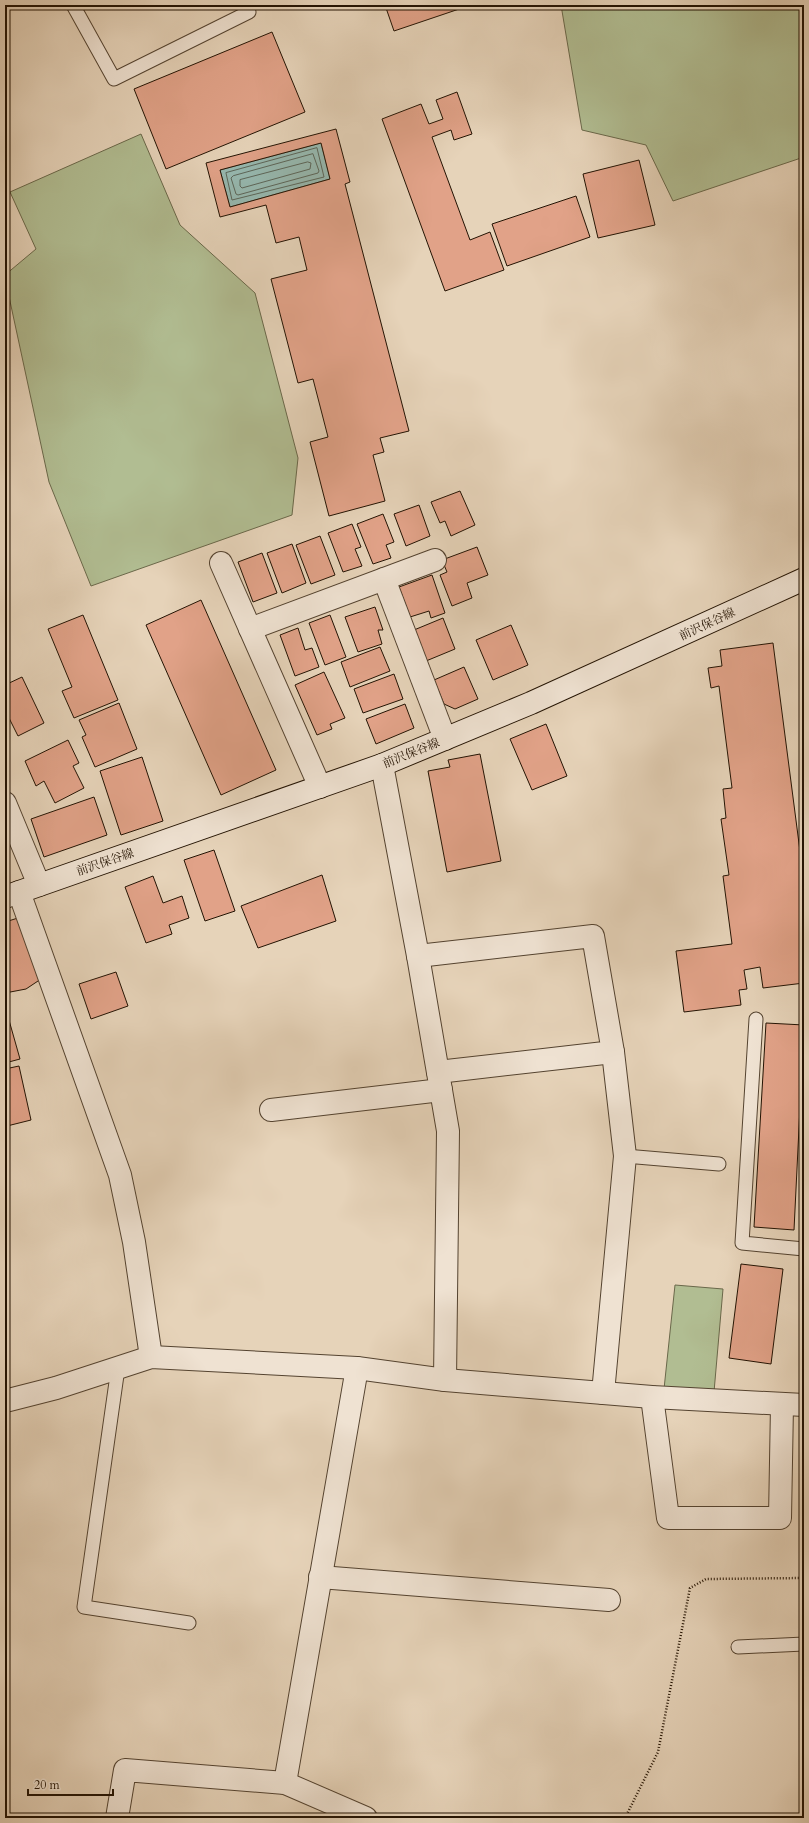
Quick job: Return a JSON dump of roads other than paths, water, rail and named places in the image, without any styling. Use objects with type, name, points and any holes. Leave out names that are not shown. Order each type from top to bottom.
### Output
[{"type":"street","points":[[250,630],[435,560]]},
{"type":"street","points":[[221,563],[320,787]]},
{"type":"street","points":[[384,579],[445,739]]},
{"type":"street","name":"前沢保谷線","points":[[21,891],[382,765],[531,703],[804,579]]},
{"type":"street","points":[[382,765],[418,956],[448,1131],[445,1380]]},
{"type":"street","points":[[5,803],[21,891],[120,1175],[134,1242],[151,1357]]},
{"type":"street","points":[[418,956],[593,936],[612,1052],[625,1156],[603,1393]]},
{"type":"street","points":[[271,1110],[612,1052]]},
{"type":"street","points":[[5,1401],[56,1388],[151,1357],[357,1368],[445,1380],[652,1397],[782,1405],[804,1404]]},
{"type":"street","points":[[284,1783],[357,1368]]},
{"type":"street","points":[[652,1397],[668,1518],[780,1518],[782,1405]]},
{"type":"street","points":[[320,1577],[609,1600]]},
{"type":"street","points":[[117,1818],[125,1770],[284,1783],[366,1818]]},
{"type":"lane","points":[[73,5],[114,79],[249,12],[245,5]]},
{"type":"lane","points":[[756,1019],[742,1243],[804,1249]]},
{"type":"lane","points":[[625,1156],[719,1164]]},
{"type":"lane","points":[[118,1368],[84,1607],[189,1623]]},
{"type":"lane","points":[[738,1647],[804,1644]]},
{"type":"water","points":[[321,143],[330,179],[230,207],[220,170]]}]
